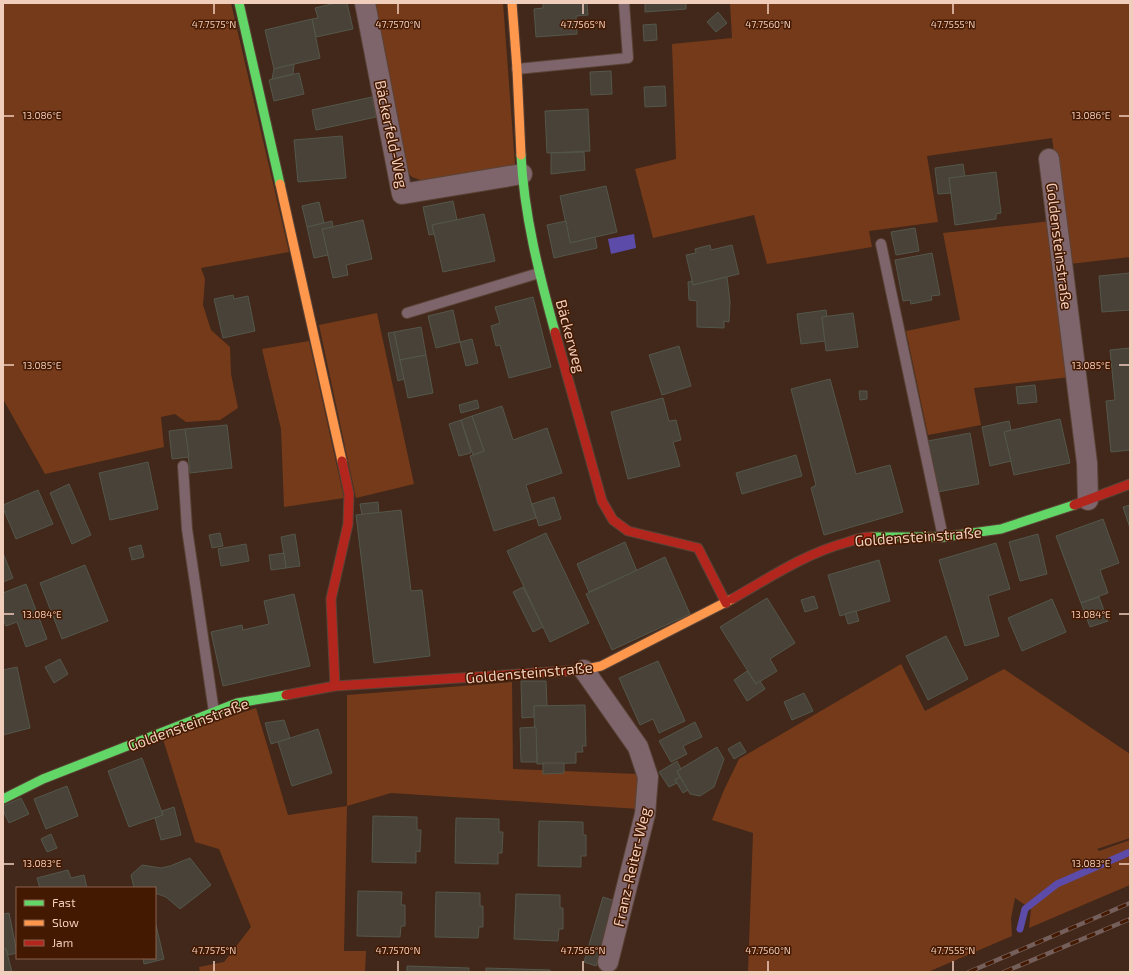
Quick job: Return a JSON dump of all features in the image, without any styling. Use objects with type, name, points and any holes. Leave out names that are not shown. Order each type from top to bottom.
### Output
[{"type":"street","points":[[239,3],[314,329],[349,494],[348,524],[331,599],[334,686]]},
{"type":"street","name":"Bäckerfeld-Weg","points":[[366,3],[402,194],[522,174]]},
{"type":"street","name":"Bäckerweg","points":[[512,3],[522,174],[529,225],[539,273],[602,502],[613,520],[628,531],[698,548],[726,603]]},
{"type":"street","name":"Goldensteinstraße","points":[[1049,158],[1087,463],[1088,500]]},
{"type":"street","name":"Goldensteinstraße","points":[[3,799],[43,779],[237,703],[334,686],[584,670],[601,666],[726,603],[804,558],[835,545],[864,537],[942,537],[1001,529],[1088,500],[1130,484]]},
{"type":"street","name":"Franz-Reiter-Weg","points":[[584,670],[638,747],[648,777],[645,814],[608,962]]},
{"type":"lane","points":[[517,69],[628,58],[624,3]]},
{"type":"lane","points":[[881,244],[942,537]]},
{"type":"lane","points":[[407,313],[539,273]]},
{"type":"lane","points":[[183,466],[187,529],[214,712]]},
{"type":"shaded area","points":[[3,3],[231,3],[289,252],[201,268],[205,279],[203,305],[211,330],[230,347],[231,374],[238,408],[220,420],[186,422],[175,414],[161,417],[164,447],[45,474],[3,399]]},
{"type":"shaded area","points":[[373,3],[503,3],[515,165],[423,181],[412,177],[403,167]]},
{"type":"shaded area","points":[[730,3],[1130,3],[1130,257],[1070,264],[1052,138],[927,156],[938,222],[869,231],[872,247],[767,264],[754,215],[653,238],[635,169],[676,159],[672,44],[732,38]]},
{"type":"shaded area","points":[[1051,221],[1070,377],[974,388],[981,425],[928,435],[906,331],[960,320],[943,233]]},
{"type":"shaded area","points":[[634,234],[636,248],[611,254],[608,239]]},
{"type":"shaded area","points":[[377,313],[414,484],[356,498],[319,325]]},
{"type":"shaded area","points":[[309,341],[344,498],[284,507],[281,429],[262,349]]},
{"type":"shaded area","points":[[901,664],[925,711],[1004,669],[1130,754],[1130,838],[1097,849],[1099,851],[1130,840],[1130,885],[1029,928],[1031,909],[1015,898],[1011,918],[1012,936],[928,972],[748,972],[753,833],[712,820],[739,759]]},
{"type":"shaded area","points":[[512,682],[513,769],[638,774],[639,809],[391,793],[347,806],[347,695]]},
{"type":"shaded area","points":[[256,708],[288,815],[347,806],[344,951],[366,951],[365,972],[200,972],[199,967],[224,962],[251,927],[219,849],[195,842],[163,739]]},
{"type":"building","points":[[336,3],[347,3],[353,29],[316,37],[312,19],[318,18],[315,8]]},
{"type":"building","points":[[543,3],[587,3],[588,15],[576,16],[577,34],[536,37],[534,9],[543,8]]},
{"type":"building","points":[[645,3],[686,3],[686,9],[645,12]]},
{"type":"building","points":[[718,12],[727,23],[716,32],[707,22]]},
{"type":"building","points":[[312,19],[320,58],[274,69],[265,30]]},
{"type":"building","points":[[656,24],[657,40],[644,41],[643,25]]},
{"type":"building","points":[[294,64],[293,74],[272,79],[274,69]]},
{"type":"building","points":[[611,71],[612,94],[591,95],[590,72]]},
{"type":"building","points":[[299,73],[304,94],[274,101],[269,80]]},
{"type":"building","points":[[665,86],[666,106],[645,107],[644,87]]},
{"type":"building","points":[[372,97],[376,117],[316,130],[312,110]]},
{"type":"building","points":[[588,109],[590,151],[547,153],[545,111]]},
{"type":"building","points":[[342,136],[346,178],[298,182],[294,140]]},
{"type":"building","points":[[584,152],[585,170],[551,174],[551,153]]},
{"type":"building","points":[[963,164],[965,177],[949,178],[951,193],[938,194],[935,168]]},
{"type":"building","points":[[996,172],[1001,213],[996,214],[996,219],[955,225],[949,178]]},
{"type":"building","points":[[606,186],[617,232],[570,243],[560,196]]},
{"type":"building","points":[[453,201],[457,220],[432,225],[434,234],[429,235],[423,207]]},
{"type":"building","points":[[319,202],[324,223],[307,227],[302,206]]},
{"type":"building","points":[[484,214],[495,261],[443,272],[432,225]]},
{"type":"building","points":[[363,220],[372,259],[346,265],[348,275],[333,278],[322,229]]},
{"type":"building","points":[[332,221],[333,227],[322,229],[328,255],[314,258],[307,227]]},
{"type":"building","points":[[566,221],[570,243],[595,237],[597,248],[554,258],[547,225]]},
{"type":"building","points":[[915,228],[919,251],[896,255],[891,232]]},
{"type":"building","points":[[710,245],[711,250],[732,245],[739,274],[693,285],[686,255],[696,253],[695,249]]},
{"type":"building","points":[[932,253],[940,295],[931,296],[932,300],[911,304],[910,300],[903,301],[895,260]]},
{"type":"building","points":[[1130,273],[1130,310],[1102,312],[1099,276]]},
{"type":"building","points":[[727,277],[730,302],[729,322],[724,321],[724,328],[697,327],[697,301],[689,300],[688,282],[692,281],[693,285]]},
{"type":"building","points":[[233,295],[234,299],[248,296],[255,331],[223,338],[214,299]]},
{"type":"building","points":[[533,297],[551,367],[509,378],[500,345],[496,346],[491,326],[500,323],[495,307]]},
{"type":"building","points":[[453,310],[460,342],[436,348],[428,316]]},
{"type":"building","points":[[826,310],[827,316],[822,317],[825,341],[801,344],[797,314]]},
{"type":"building","points":[[853,313],[858,347],[826,351],[822,317]]},
{"type":"building","points":[[421,327],[426,355],[400,360],[394,332]]},
{"type":"building","points":[[394,332],[404,379],[398,381],[388,333]]},
{"type":"building","points":[[472,339],[478,363],[466,366],[460,342]]},
{"type":"building","points":[[679,346],[691,386],[662,395],[649,355]]},
{"type":"building","points":[[1130,348],[1130,450],[1111,452],[1106,401],[1115,400],[1110,350]]},
{"type":"building","points":[[426,355],[433,393],[408,398],[400,360]]},
{"type":"building","points":[[830,379],[856,474],[890,465],[903,512],[824,535],[811,488],[816,485],[791,389]]},
{"type":"building","points":[[1035,385],[1037,402],[1018,404],[1016,387]]},
{"type":"building","points":[[859,391],[867,391],[867,399],[860,400]]},
{"type":"building","points":[[663,398],[669,421],[676,420],[681,440],[673,442],[680,466],[628,479],[611,412]]},
{"type":"building","points":[[477,400],[479,408],[461,413],[459,405]]},
{"type":"building","points":[[502,406],[513,440],[547,428],[562,473],[526,485],[536,518],[494,531],[470,456],[484,451],[472,416]]},
{"type":"building","points":[[472,416],[484,451],[473,455],[461,420]]},
{"type":"building","points":[[1060,419],[1070,463],[1014,475],[1004,432]]},
{"type":"building","points":[[461,420],[471,453],[459,456],[449,424]]},
{"type":"building","points":[[1009,421],[1011,430],[1004,432],[1011,461],[990,466],[982,427]]},
{"type":"building","points":[[227,425],[232,468],[190,473],[185,429]]},
{"type":"building","points":[[185,429],[189,457],[172,459],[169,431]]},
{"type":"building","points":[[970,433],[979,484],[938,492],[928,441]]},
{"type":"building","points":[[796,455],[802,476],[742,494],[736,473]]},
{"type":"building","points":[[148,462],[158,509],[110,520],[99,473]]},
{"type":"building","points":[[69,484],[91,535],[72,544],[50,493]]},
{"type":"building","points":[[38,490],[53,524],[16,539],[3,505]]},
{"type":"building","points":[[554,497],[561,519],[539,526],[532,504]]},
{"type":"building","points":[[378,502],[379,513],[362,515],[360,504]]},
{"type":"building","points":[[1130,505],[1130,528],[1123,507]]},
{"type":"building","points":[[401,510],[411,591],[422,590],[430,656],[374,663],[356,515]]},
{"type":"building","points":[[1103,519],[1119,563],[1100,570],[1108,593],[1081,603],[1056,536]]},
{"type":"building","points":[[220,533],[223,546],[212,548],[209,535]]},
{"type":"building","points":[[546,533],[589,623],[550,642],[507,551]]},
{"type":"building","points":[[295,534],[300,566],[286,568],[281,537]]},
{"type":"building","points":[[1038,534],[1047,574],[1020,581],[1009,542]]},
{"type":"building","points":[[625,542],[637,571],[589,592],[577,564]]},
{"type":"building","points":[[996,543],[1010,589],[988,596],[999,636],[965,646],[939,560]]},
{"type":"building","points":[[246,544],[249,561],[221,566],[218,549]]},
{"type":"building","points":[[141,545],[144,557],[132,560],[129,548]]},
{"type":"building","points":[[3,553],[13,578],[3,582]]},
{"type":"building","points":[[284,553],[286,568],[271,570],[269,555]]},
{"type":"building","points":[[665,557],[690,614],[612,650],[586,594]]},
{"type":"building","points":[[879,560],[890,601],[840,616],[828,575]]},
{"type":"building","points":[[85,565],[108,621],[62,639],[40,583]]},
{"type":"building","points":[[26,584],[47,639],[26,647],[17,622],[6,626],[3,619],[3,593]]},
{"type":"building","points":[[523,587],[543,627],[533,632],[513,592]]},
{"type":"building","points":[[294,594],[310,666],[223,686],[211,632],[242,625],[243,630],[269,624],[264,601]]},
{"type":"building","points":[[814,596],[818,608],[805,612],[801,600]]},
{"type":"building","points":[[1099,597],[1108,621],[1090,627],[1081,603]]},
{"type":"building","points":[[767,598],[795,643],[770,659],[777,671],[756,684],[720,627]]},
{"type":"building","points":[[1052,599],[1066,632],[1022,651],[1008,618]]},
{"type":"building","points":[[856,611],[859,621],[848,624],[845,614]]},
{"type":"building","points":[[946,636],[968,679],[928,700],[906,656]]},
{"type":"building","points":[[60,659],[68,674],[54,683],[45,667]]},
{"type":"building","points":[[658,661],[685,721],[659,733],[653,719],[640,725],[619,678]]},
{"type":"building","points":[[17,667],[30,728],[3,735],[3,670]]},
{"type":"building","points":[[747,671],[756,684],[760,681],[765,689],[747,701],[734,680]]},
{"type":"building","points":[[521,681],[546,681],[547,706],[534,706],[534,717],[522,718]]},
{"type":"building","points":[[804,693],[813,711],[792,720],[784,702]]},
{"type":"building","points":[[585,705],[586,746],[582,746],[583,752],[576,752],[576,763],[537,764],[537,753],[535,753],[534,706]]},
{"type":"building","points":[[284,720],[290,738],[271,744],[265,723]]},
{"type":"building","points":[[695,722],[702,737],[683,746],[687,754],[671,762],[659,741]]},
{"type":"building","points":[[536,727],[537,762],[521,762],[520,728]]},
{"type":"building","points":[[318,729],[332,773],[292,786],[278,742]]},
{"type":"building","points":[[740,742],[746,752],[734,759],[728,749]]},
{"type":"building","points":[[717,747],[724,759],[714,787],[700,796],[690,794],[677,771]]},
{"type":"building","points":[[142,758],[163,815],[129,827],[108,771]]},
{"type":"building","points":[[677,761],[681,769],[677,771],[680,777],[675,780],[677,783],[669,787],[659,772]]},
{"type":"building","points":[[543,763],[564,763],[564,773],[543,774]]},
{"type":"building","points":[[680,777],[688,790],[683,793],[675,780]]},
{"type":"building","points":[[67,786],[78,816],[46,829],[34,799]]},
{"type":"building","points":[[21,798],[29,814],[9,823],[3,810],[3,806]]},
{"type":"building","points":[[174,807],[181,835],[161,840],[155,818],[163,815],[162,811]]},
{"type":"building","points":[[373,816],[417,817],[417,830],[421,830],[420,852],[416,851],[416,863],[372,862]]},
{"type":"building","points":[[456,818],[499,819],[499,832],[503,832],[502,853],[498,853],[498,864],[455,863]]},
{"type":"building","points":[[539,821],[583,822],[583,835],[586,835],[586,856],[581,856],[581,867],[538,866]]},
{"type":"building","points":[[51,834],[57,848],[47,852],[41,839]]},
{"type":"building","points":[[190,858],[211,885],[180,909],[166,897],[156,893],[156,887],[134,887],[131,875],[142,865],[161,868]]},
{"type":"building","points":[[68,870],[71,878],[84,875],[87,887],[40,887],[37,878]]},
{"type":"building","points":[[358,891],[402,892],[401,905],[405,905],[405,926],[401,926],[400,937],[357,936]]},
{"type":"building","points":[[436,892],[480,893],[480,906],[483,906],[483,927],[479,927],[478,938],[435,937]]},
{"type":"building","points":[[516,894],[560,895],[560,908],[563,908],[563,929],[559,929],[558,941],[514,939]]},
{"type":"building","points":[[603,897],[615,901],[596,966],[584,962]]},
{"type":"building","points":[[9,913],[16,953],[8,955],[6,949],[3,949],[3,914]]},
{"type":"building","points":[[156,925],[164,959],[144,964],[143,959],[156,959]]},
{"type":"building","points":[[3,949],[6,949],[12,972],[3,972]]},
{"type":"building","points":[[407,966],[469,968],[469,972],[407,972]]},
{"type":"building","points":[[486,968],[550,970],[550,972],[486,972]]},
{"type":"waterway","points":[[1020,929],[1025,909],[1057,884],[1130,852]]},
{"type":"railway","points":[[969,972],[1130,903]]},
{"type":"railway","points":[[1004,972],[1130,919]]},
{"type":"traffic: fast","points":[[239,3],[280,184]]},
{"type":"traffic: fast","points":[[521,155],[525,200],[533,244],[555,332]]},
{"type":"traffic: fast","points":[[872,537],[943,537],[1001,529],[1074,505]]},
{"type":"traffic: fast","points":[[3,799],[43,779],[237,703],[286,695]]},
{"type":"traffic: slow","points":[[512,3],[521,155]]},
{"type":"traffic: slow","points":[[280,184],[342,461]]},
{"type":"traffic: slow","points":[[582,670],[601,666],[732,599]]},
{"type":"traffic: jam","points":[[555,332],[602,501],[613,520],[628,531],[698,548],[726,603]]},
{"type":"traffic: jam","points":[[335,686],[331,599],[348,524],[349,494],[342,461]]},
{"type":"traffic: jam","points":[[1074,505],[1130,484]]},
{"type":"traffic: jam","points":[[732,599],[803,559],[832,547],[854,540],[872,537]]},
{"type":"traffic: jam","points":[[286,695],[335,686],[582,670]]}]
